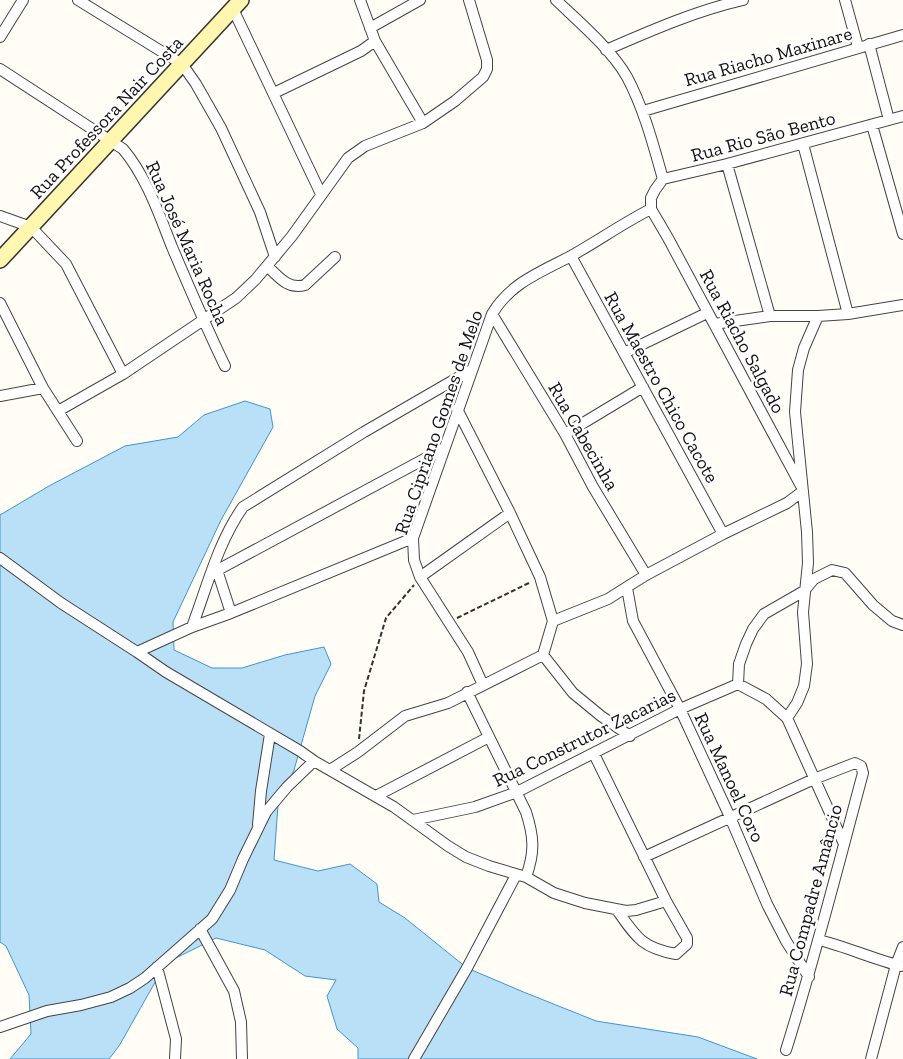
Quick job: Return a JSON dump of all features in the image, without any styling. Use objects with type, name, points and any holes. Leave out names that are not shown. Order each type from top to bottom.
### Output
[{"type":"main road","name":"Rua Professora Nair Costa","points":[[0,260],[237,4]]},
{"type":"street","points":[[0,36],[23,0]]},
{"type":"street","points":[[78,0],[182,64],[196,84],[221,128],[260,212],[275,257]]},
{"type":"street","points":[[360,0],[375,42],[423,123]]},
{"type":"street","points":[[370,28],[420,0]]},
{"type":"street","points":[[58,411],[123,374],[236,298],[256,279],[292,236],[348,158],[365,146],[423,123],[455,101],[483,77],[487,68],[487,60],[469,0]]},
{"type":"street","points":[[556,0],[606,50],[626,75],[643,111],[664,179],[651,198],[651,209]]},
{"type":"street","points":[[606,50],[706,10],[743,0]]},
{"type":"street","points":[[845,0],[858,47]]},
{"type":"street","points":[[237,4],[274,93],[321,194]]},
{"type":"street","name":"Rua Riacho Maxinare","points":[[643,111],[903,35]]},
{"type":"street","points":[[274,93],[361,51],[375,42]]},
{"type":"street","points":[[869,44],[889,120]]},
{"type":"street","name":"Rua José Maria Rocha","points":[[0,70],[110,140],[122,149],[133,162],[160,216],[203,321],[225,366]]},
{"type":"street","name":"Rua Rio São Bento","points":[[664,179],[803,144],[903,116]]},
{"type":"street","points":[[872,125],[903,234]]},
{"type":"street","points":[[803,144],[848,314]]},
{"type":"street","points":[[727,164],[770,316]]},
{"type":"street","name":"Rua Cipriano Gomes de Melo","points":[[483,684],[468,652],[420,577],[414,560],[413,538],[457,409],[492,314],[507,293],[523,281],[571,256],[651,209]]},
{"type":"street","name":"Rua Riacho Salgado","points":[[651,209],[804,491]]},
{"type":"street","points":[[0,216],[32,227],[66,264],[123,374]]},
{"type":"street","points":[[267,266],[288,286],[299,287],[305,285],[335,256]]},
{"type":"street","name":"Rua Maestro Chico Cacote","points":[[571,256],[722,534]]},
{"type":"street","points":[[0,303],[43,388],[77,441]]},
{"type":"street","points":[[714,324],[770,316],[848,314],[903,305]]},
{"type":"street","points":[[624,353],[707,313]]},
{"type":"street","name":"Rua Cabecinha","points":[[492,314],[565,434],[593,487],[646,575]]},
{"type":"street","points":[[787,718],[797,703],[804,686],[807,664],[803,612],[808,563],[804,491],[795,412],[798,370],[804,348],[818,316]]},
{"type":"street","points":[[192,627],[214,572],[222,545],[233,520],[243,507],[364,432],[471,370]]},
{"type":"street","points":[[0,396],[43,388]]},
{"type":"street","points":[[565,434],[643,388]]},
{"type":"street","points":[[330,770],[358,752],[405,716],[436,708],[543,656],[553,621],[540,577],[457,409]]},
{"type":"street","points":[[214,572],[443,449]]},
{"type":"street","points":[[553,621],[608,599],[646,575],[722,534],[787,503],[804,491]]},
{"type":"street","points":[[420,577],[510,513]]},
{"type":"street","points":[[137,652],[192,627],[231,613],[413,538]]},
{"type":"street","points":[[0,558],[61,603],[166,672],[300,751],[314,762],[376,796],[466,857],[521,876],[554,893],[585,903],[626,912],[666,901]]},
{"type":"street","points":[[844,844],[787,718],[766,699],[738,684],[739,664],[753,629],[764,614],[804,591],[814,579],[832,570],[845,573],[873,605],[892,621],[903,625]]},
{"type":"street","points":[[214,572],[231,613]]},
{"type":"street","name":"Rua Manoel Coro","points":[[627,588],[632,620],[680,709],[730,817],[767,904],[786,941],[809,977]]},
{"type":"street","points":[[543,656],[573,693],[630,736]]},
{"type":"street","name":"Rua Construtor Zacarias","points":[[412,820],[475,807],[517,792],[680,709],[738,684]]},
{"type":"street","points":[[414,1059],[521,876],[534,846],[526,812],[467,692]]},
{"type":"street","points":[[257,828],[270,734]]},
{"type":"street","points":[[376,796],[490,737]]},
{"type":"street","points":[[594,754],[666,901],[687,938],[687,944],[683,950],[676,954],[660,951],[644,944],[630,929],[617,910]]},
{"type":"street","points":[[0,1027],[30,1016],[111,997],[146,978],[212,919],[221,907],[266,812],[286,787],[314,762]]},
{"type":"street","name":"Rua Compadre Amâncio","points":[[786,1050],[809,977],[863,773],[861,766],[855,763],[814,780]]},
{"type":"street","points":[[644,857],[814,780]]},
{"type":"street","points":[[200,929],[234,992],[241,1022],[242,1059]]},
{"type":"street","points":[[819,940],[856,950],[883,962],[900,966]]},
{"type":"street","points":[[871,1059],[900,966],[903,946]]},
{"type":"street","points":[[157,967],[176,1039],[174,1059]]},
{"type":"path","points":[[358,752],[364,691],[386,618],[420,577]]},
{"type":"path","points":[[449,621],[540,577]]},
{"type":"water","points":[[245,401],[270,409],[273,427],[221,520],[173,622],[174,650],[212,668],[242,668],[285,655],[324,647],[331,664],[315,696],[294,770],[278,805],[274,860],[318,871],[350,864],[377,884],[379,902],[405,918],[467,968],[521,991],[596,1021],[698,1037],[757,1059],[358,1059],[358,1048],[337,1029],[327,996],[336,980],[305,976],[265,950],[216,938],[166,963],[119,1046],[109,1059],[10,1059],[31,1034],[29,995],[6,946],[0,942],[0,515],[49,486],[125,446],[178,437],[204,415]]}]
